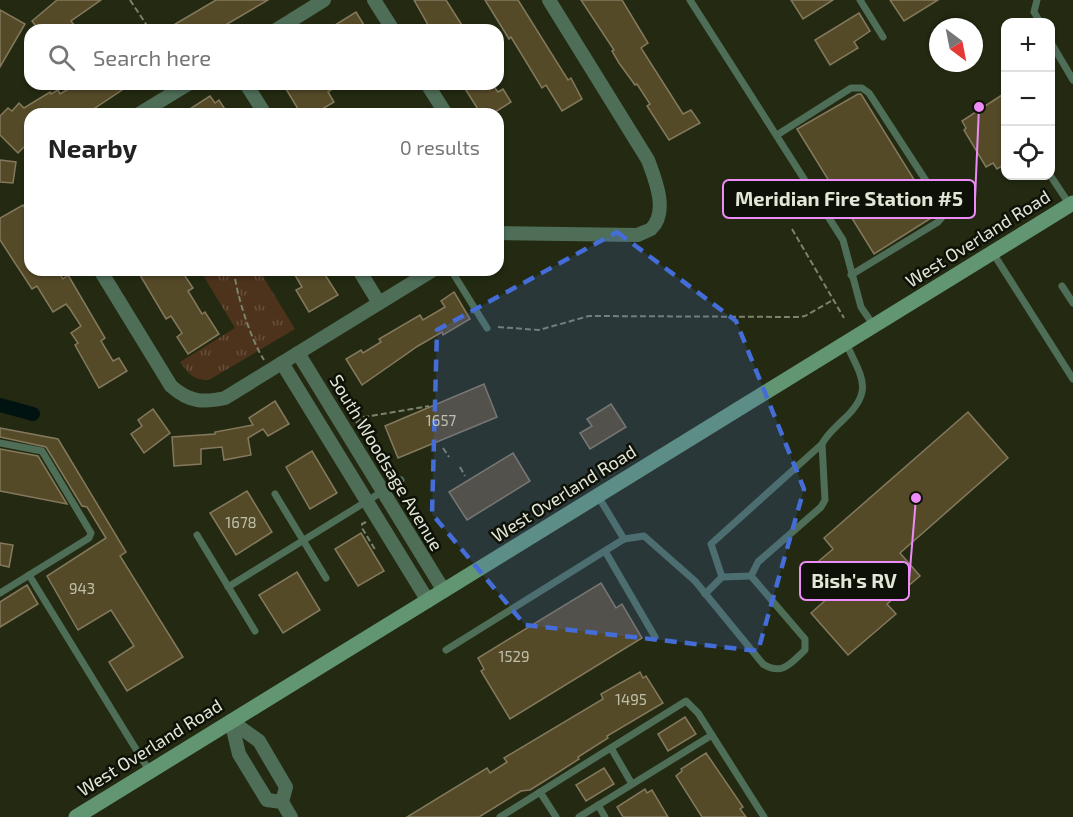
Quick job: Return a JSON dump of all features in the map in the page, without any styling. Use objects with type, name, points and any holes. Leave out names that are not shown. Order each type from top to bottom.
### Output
[{"type":"street","points":[[286,24],[324,0]]},
{"type":"street","points":[[374,0],[389,24]]},
{"type":"street","points":[[504,230],[638,235],[651,229],[660,213],[656,182],[648,160],[549,0]]},
{"type":"street","points":[[150,108],[178,90]]},
{"type":"street","points":[[250,90],[261,108]]},
{"type":"street","points":[[431,90],[442,108]]},
{"type":"street","name":"West Overland Road","points":[[76,817],[1071,204]]},
{"type":"street","points":[[104,276],[171,386],[182,396],[195,401],[210,402],[225,398],[423,276]]},
{"type":"street","points":[[363,276],[379,303]]},
{"type":"street","name":"South Woodsage Avenue","points":[[298,353],[444,591]]},
{"type":"street","name":"South Woodsage Avenue","points":[[282,363],[428,601]]},
{"type":"street","points":[[231,721],[239,754],[267,800],[282,802]]},
{"type":"street","points":[[231,721],[259,741],[286,787],[282,802],[291,817]]},
{"type":"lane","points":[[690,0],[843,240],[861,307],[874,326]]},
{"type":"lane","points":[[860,0],[883,37]]},
{"type":"lane","points":[[1037,0],[1034,12],[1038,18]]},
{"type":"lane","points":[[1055,49],[1073,80]]},
{"type":"lane","points":[[777,135],[851,88],[862,88],[869,93],[943,207],[943,216],[938,222],[851,275]]},
{"type":"lane","points":[[1054,180],[1071,204]]},
{"type":"lane","points":[[993,253],[1073,380]]},
{"type":"lane","points":[[455,276],[487,328]]},
{"type":"lane","points":[[1062,286],[1073,303]]},
{"type":"lane","points":[[722,577],[711,544],[822,444],[826,436],[859,405],[863,390],[862,379],[846,343]]},
{"type":"lane","points":[[0,443],[42,451],[91,533],[89,538],[0,592]]},
{"type":"lane","points":[[752,576],[758,562],[821,507],[825,500],[822,444]]},
{"type":"lane","points":[[228,587],[401,480]]},
{"type":"lane","points":[[275,494],[326,578]]},
{"type":"lane","points":[[598,496],[624,539]]},
{"type":"lane","points":[[197,535],[255,631]]},
{"type":"lane","points":[[446,650],[624,539],[644,536],[705,594],[763,664],[773,670],[784,669],[805,650],[805,639],[752,576]]},
{"type":"lane","points":[[605,551],[655,637]]},
{"type":"lane","points":[[29,575],[150,772]]},
{"type":"lane","points":[[705,594],[722,577],[752,576]]},
{"type":"lane","points":[[500,817],[686,701],[712,735],[764,817]]},
{"type":"lane","points":[[579,817],[712,735]]},
{"type":"lane","points":[[611,748],[632,784]]},
{"type":"lane","points":[[540,792],[556,817]]},
{"type":"lane","points":[[598,806],[605,817]]},
{"type":"path","points":[[130,0],[146,24]]},
{"type":"path","points":[[792,229],[844,318]]},
{"type":"path","points":[[235,276],[237,293],[254,343],[265,361]]},
{"type":"path","points":[[487,328],[539,330],[590,316],[797,317],[805,316],[833,300]]},
{"type":"path","points":[[356,423],[364,417],[429,406]]},
{"type":"path","points":[[443,448],[449,457]]},
{"type":"path","points":[[460,467],[465,476]]},
{"type":"path","points":[[366,522],[362,524],[362,528],[376,551]]},
{"type":"highlighted area","points":[[617,232],[736,321],[804,489],[758,651],[525,625],[432,514],[437,330]]},
{"type":"green space","points":[[204,276],[263,276],[295,329],[209,380],[192,376],[180,362],[235,328]]},
{"type":"building","points":[[57,0],[101,0],[71,21],[73,24],[34,24],[32,21]]},
{"type":"building","points":[[216,0],[268,0],[227,24],[175,24]]},
{"type":"building","points":[[414,0],[446,0],[461,24],[428,24]]},
{"type":"building","points":[[485,0],[518,0],[568,80],[571,78],[582,99],[562,111],[546,85],[542,88],[511,37],[509,39],[504,31],[504,24],[500,24]]},
{"type":"building","points":[[581,0],[622,0],[648,43],[641,48],[683,114],[691,110],[700,123],[669,140],[647,106],[650,104],[619,63],[612,51],[614,50]]},
{"type":"building","points":[[791,0],[833,0],[803,19]]},
{"type":"building","points":[[890,0],[938,0],[904,21]]},
{"type":"building","points":[[0,10],[25,24],[0,67]]},
{"type":"building","points":[[356,12],[363,24],[337,24]]},
{"type":"building","points":[[859,13],[870,31],[854,42],[858,48],[830,65],[815,40]]},
{"type":"building","points":[[58,90],[60,94],[67,90],[122,90],[95,108],[24,108],[50,92],[51,94]]},
{"type":"building","points":[[287,90],[331,90],[328,92],[334,102],[324,108],[297,108]]},
{"type":"building","points":[[466,90],[496,90],[498,92],[504,90],[511,102],[502,108],[477,108]]},
{"type":"building","points":[[861,94],[936,215],[874,254],[797,129]]},
{"type":"building","points":[[210,96],[215,103],[219,100],[224,108],[191,108]]},
{"type":"building","points":[[1001,96],[1001,166],[997,169],[993,163],[986,167],[964,130],[966,128],[962,121]]},
{"type":"building","points":[[19,103],[24,108],[24,147],[18,153],[0,135],[0,116],[8,108],[12,111]]},
{"type":"building","points":[[0,160],[16,162],[13,183],[0,182]]},
{"type":"building","points":[[23,205],[24,276],[61,276],[63,279],[69,276],[105,338],[101,341],[113,361],[119,358],[127,371],[99,388],[75,345],[78,343],[71,333],[81,326],[66,304],[53,312],[37,286],[32,289],[0,240],[0,218]]},
{"type":"building","points":[[141,276],[185,276],[193,288],[188,291],[202,314],[205,312],[219,334],[188,354],[177,337],[182,333],[171,316],[166,319]]},
{"type":"building","points":[[296,276],[326,276],[338,295],[309,312],[296,290],[302,287]]},
{"type":"building","points":[[454,292],[470,319],[418,346],[362,385],[346,359],[361,350],[363,353],[381,342],[379,339],[420,315],[423,320],[445,307],[441,301]]},
{"type":"building","points":[[484,384],[497,417],[398,458],[385,426]]},
{"type":"building","points":[[275,401],[289,424],[268,436],[263,429],[248,438],[251,455],[224,460],[222,447],[201,449],[201,464],[174,466],[172,437],[215,434],[215,432],[253,425],[249,418]]},
{"type":"building","points":[[611,404],[626,427],[590,449],[580,433],[592,426],[587,419]]},
{"type":"building","points":[[153,409],[170,433],[144,453],[131,434],[142,426],[138,420]]},
{"type":"building","points":[[968,412],[1008,458],[900,553],[920,576],[887,604],[896,614],[848,655],[811,613],[828,598],[806,572],[833,549],[824,538]]},
{"type":"building","points":[[0,428],[58,439],[126,552],[120,556],[183,657],[127,691],[109,662],[134,646],[111,610],[78,630],[47,576],[106,538],[87,507],[82,506],[46,447],[0,437]]},
{"type":"building","points":[[0,449],[38,456],[67,504],[0,491]]},
{"type":"building","points":[[312,451],[337,493],[310,509],[286,467]]},
{"type":"building","points":[[513,453],[530,481],[467,520],[449,492]]},
{"type":"building","points":[[247,491],[272,532],[236,555],[210,513]]},
{"type":"building","points":[[361,533],[384,571],[358,586],[335,549]]},
{"type":"building","points":[[0,543],[13,545],[9,567],[0,565]]},
{"type":"building","points":[[297,572],[320,610],[283,633],[259,595]]},
{"type":"building","points":[[601,583],[616,608],[622,604],[642,638],[510,719],[481,671],[484,669],[478,658]]},
{"type":"building","points":[[27,585],[38,604],[0,627],[0,602]]},
{"type":"building","points":[[640,672],[643,678],[646,676],[663,703],[607,736],[608,738],[578,757],[579,759],[530,790],[521,791],[479,817],[407,817],[487,768],[490,773],[507,762],[504,758],[603,699],[601,694]]},
{"type":"building","points":[[685,717],[696,734],[668,751],[658,734]]},
{"type":"building","points":[[706,753],[743,807],[740,809],[746,817],[702,817],[676,776],[682,771],[681,769]]},
{"type":"building","points":[[604,768],[614,784],[586,801],[576,785]]},
{"type":"building","points":[[645,789],[647,793],[652,790],[668,817],[623,817],[617,807]]},
{"type":"waterway","points":[[0,405],[33,414]]},
{"type":"place","name":"Meridian Fire Station #5","points":[[979,107]]},
{"type":"place","name":"Bish's RV","points":[[916,498]]}]
